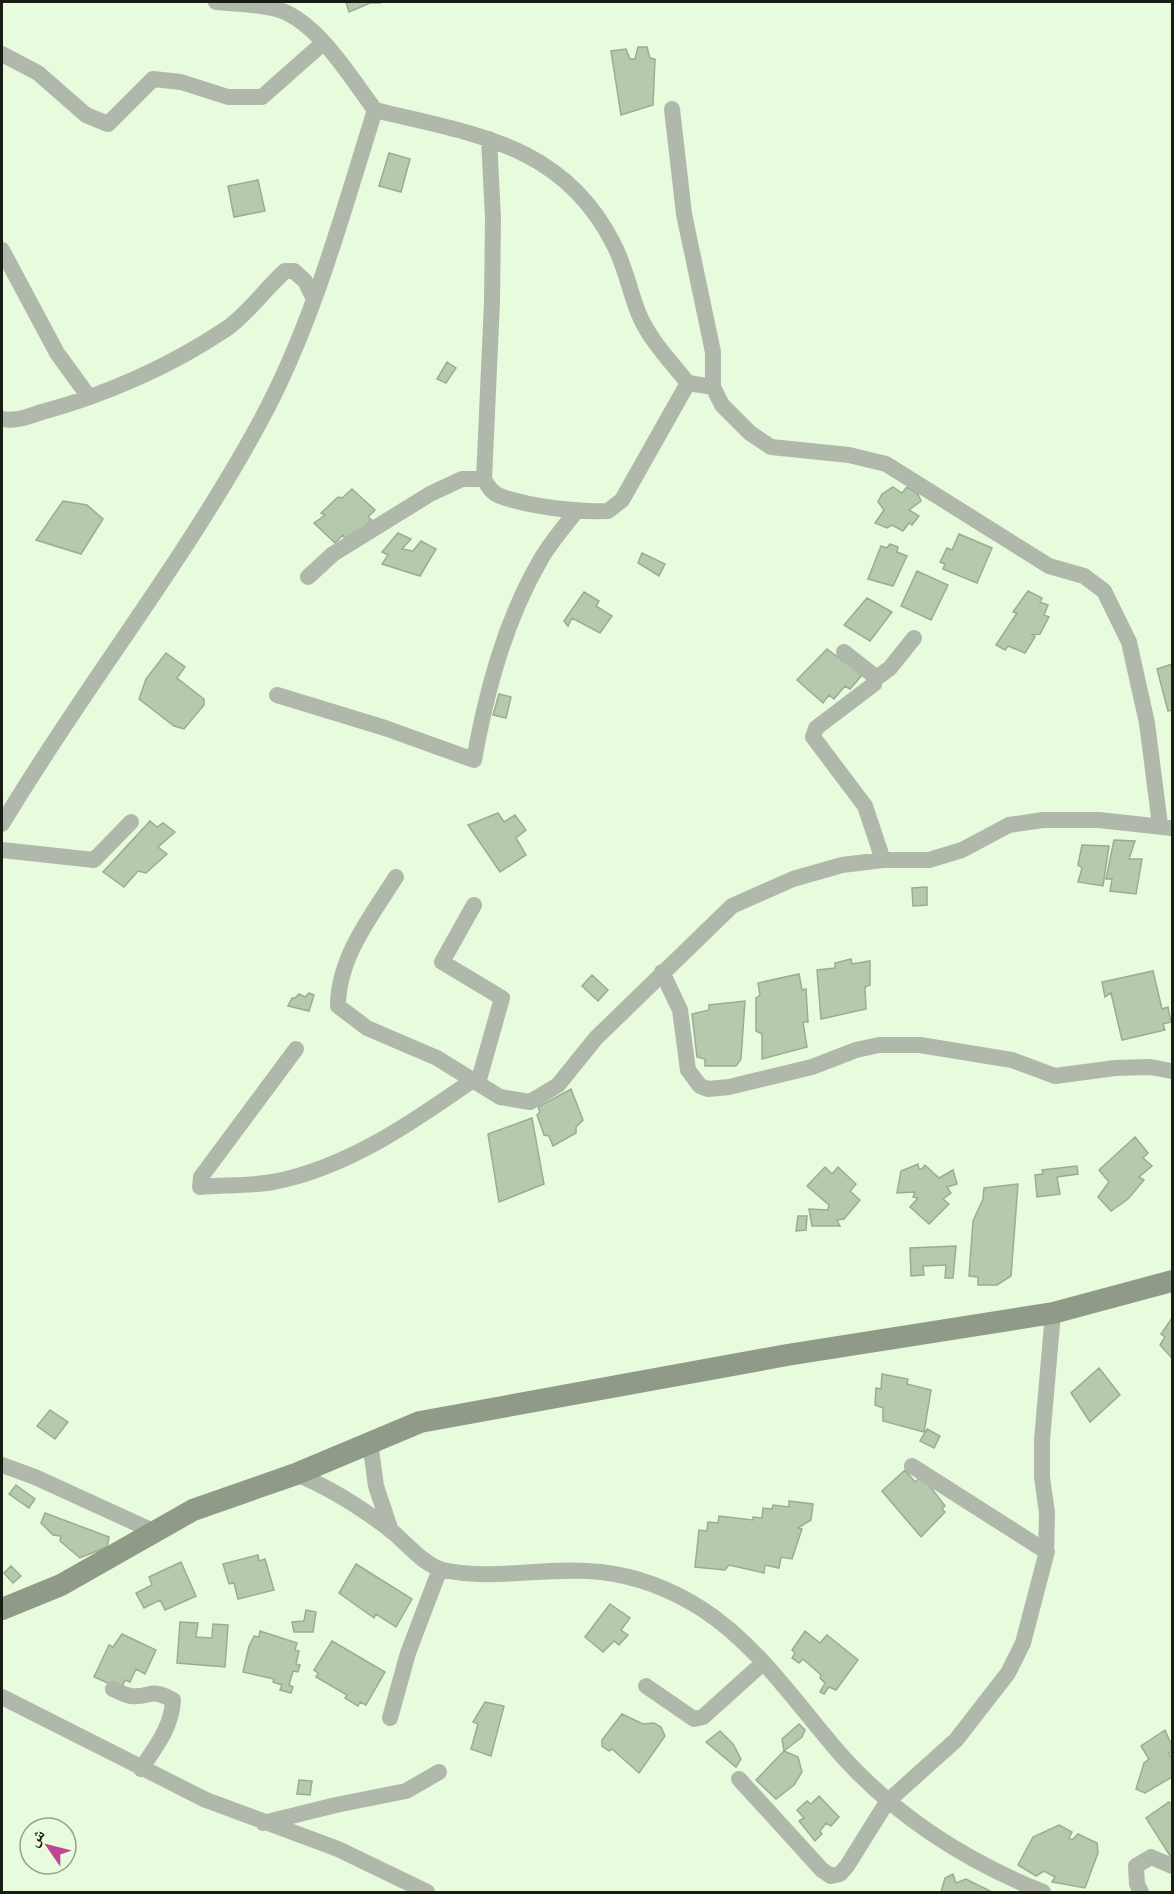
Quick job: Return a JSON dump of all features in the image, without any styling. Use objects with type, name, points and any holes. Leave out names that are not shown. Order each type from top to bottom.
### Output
[{"type":"street","points":[[216,2],[279,10],[300,20],[323,43],[375,110],[446,125],[489,139],[529,155],[551,170],[590,207],[613,243],[639,314],[656,343],[688,383],[713,387]]},
{"type":"street","points":[[2,54],[38,73],[86,115],[108,124],[153,79],[181,82],[228,97],[262,97],[323,43]]},
{"type":"street","points":[[396,877],[352,947],[338,995],[338,1006],[367,1028],[436,1058],[500,1097],[530,1102],[558,1085],[596,1038],[732,906],[793,879],[842,865],[883,860],[929,860],[962,850],[1009,825],[1043,820],[1166,826],[1129,642],[1104,591],[1084,576],[1060,571],[1039,560],[886,464],[849,455],[771,447],[750,433],[722,405],[713,387],[713,351],[684,214],[672,109]]},
{"type":"street","points":[[2,824],[193,531],[261,420],[302,333],[375,110]]},
{"type":"street","points":[[489,139],[493,219],[492,302],[484,479],[488,488],[498,496],[577,510],[608,511],[622,500],[688,383]]},
{"type":"street","points":[[2,250],[57,353],[89,397]]},
{"type":"street","points":[[2,419],[15,420],[134,380],[226,329],[258,302],[285,271],[294,271],[305,281],[314,298]]},
{"type":"street","points":[[308,577],[333,554],[430,494],[462,479],[484,479]]},
{"type":"street","points":[[277,695],[385,728],[474,760],[485,703],[505,635],[542,558],[577,510]]},
{"type":"street","points":[[883,860],[865,806],[813,737],[816,728],[874,684],[875,679],[891,668],[914,638]]},
{"type":"street","points":[[844,652],[875,679]]},
{"type":"street","points":[[2,850],[94,860],[131,822]]},
{"type":"street","points":[[296,1049],[201,1178],[200,1187],[273,1182],[328,1167],[421,1116],[475,1081],[501,998],[442,962],[474,905]]},
{"type":"street","points":[[662,972],[680,1010],[688,1070],[700,1086],[708,1089],[729,1087],[812,1067],[856,1050],[879,1045],[920,1045],[1012,1060],[1055,1076],[1150,1066],[1173,1071]]},
{"type":"street","points":[[2,1609],[61,1585],[193,1510],[296,1474],[420,1422],[549,1397],[1053,1313],[1173,1281]]},
{"type":"street","points":[[739,1779],[822,1870],[831,1876],[840,1874],[887,1802],[956,1740],[1008,1673],[1023,1643],[1047,1552],[1042,1440],[1053,1313]]},
{"type":"street","points":[[370,1442],[376,1486],[391,1531]]},
{"type":"street","points":[[2,1465],[35,1477],[153,1531]]},
{"type":"street","points":[[912,1466],[1047,1552]]},
{"type":"street","points":[[296,1474],[332,1488],[440,1569],[490,1576],[600,1572],[646,1581],[702,1609],[738,1636],[764,1663],[843,1758],[887,1802],[959,1852],[1043,1893]]},
{"type":"street","points":[[390,1718],[408,1653],[440,1569]]},
{"type":"street","points":[[646,1686],[694,1719],[703,1717],[764,1663]]},
{"type":"street","points":[[113,1689],[131,1696],[160,1693],[173,1700],[166,1731],[141,1769]]},
{"type":"street","points":[[2,1697],[81,1735],[141,1769],[262,1823],[338,1850],[427,1893]]},
{"type":"street","points":[[262,1823],[406,1791],[439,1772]]},
{"type":"street","points":[[1141,1893],[1137,1884],[1136,1866],[1151,1857],[1173,1866]]},
{"type":"building","points":[[346,2],[380,3],[370,3],[349,12]]},
{"type":"building","points":[[638,47],[647,47],[650,58],[655,59],[653,105],[621,115],[611,51],[626,49],[630,59],[635,59]]},
{"type":"building","points":[[389,153],[410,159],[401,192],[379,186]]},
{"type":"building","points":[[258,180],[265,211],[234,217],[228,186]]},
{"type":"building","points":[[447,362],[456,368],[446,383],[437,379]]},
{"type":"building","points":[[893,487],[902,493],[907,487],[918,494],[921,501],[909,510],[919,516],[903,531],[892,525],[887,528],[875,523],[884,510],[878,502],[882,494]]},
{"type":"building","points":[[352,489],[375,510],[368,517],[372,520],[347,542],[343,535],[335,543],[314,523],[325,515],[321,513],[338,497],[342,498]]},
{"type":"building","points":[[63,501],[87,505],[103,519],[81,554],[36,540]]},
{"type":"building","points":[[398,533],[411,539],[402,549],[413,551],[421,541],[436,549],[420,576],[382,564],[388,555],[382,552]]},
{"type":"building","points":[[959,534],[992,548],[977,583],[943,569],[945,564],[940,562],[947,548],[952,550]]},
{"type":"building","points":[[890,544],[898,547],[897,552],[907,556],[893,586],[868,579],[881,546],[887,548]]},
{"type":"building","points":[[642,553],[665,564],[659,576],[638,563]]},
{"type":"building","points":[[917,571],[948,585],[931,620],[901,606]]},
{"type":"building","points":[[1028,591],[1042,598],[1040,602],[1048,605],[1044,615],[1049,617],[1040,634],[1032,635],[1035,637],[1025,653],[1008,646],[1005,650],[996,645],[1017,613],[1013,612]]},
{"type":"building","points":[[584,592],[599,601],[596,606],[612,616],[600,633],[572,618],[568,626],[564,621]]},
{"type":"building","points":[[867,598],[892,612],[870,641],[844,625]]},
{"type":"building","points":[[827,649],[862,675],[850,689],[845,686],[834,699],[829,695],[823,703],[797,680]]},
{"type":"building","points":[[166,653],[185,667],[177,678],[204,699],[204,705],[184,729],[174,726],[139,699],[146,679]]},
{"type":"building","points":[[1172,664],[1172,710],[1168,711],[1157,669]]},
{"type":"building","points":[[499,694],[511,697],[506,718],[493,715]]},
{"type":"building","points":[[498,813],[504,822],[515,815],[526,830],[516,838],[526,855],[500,872],[468,825]]},
{"type":"building","points":[[150,821],[157,827],[163,823],[175,832],[158,847],[167,854],[146,873],[138,871],[124,887],[103,872]]},
{"type":"building","points":[[1114,840],[1135,841],[1129,859],[1142,859],[1136,894],[1110,891],[1112,879],[1106,879]]},
{"type":"building","points":[[1082,845],[1109,846],[1103,886],[1078,882],[1082,868],[1078,865]]},
{"type":"building","points":[[927,887],[927,905],[913,906],[912,888]]},
{"type":"building","points":[[851,959],[852,964],[870,961],[870,985],[865,987],[866,1009],[821,1019],[817,970],[835,968],[835,963]]},
{"type":"building","points":[[1153,971],[1162,1009],[1168,1007],[1171,1022],[1163,1024],[1165,1030],[1122,1040],[1111,993],[1105,997],[1102,982]]},
{"type":"building","points":[[799,974],[802,990],[806,989],[808,1022],[803,1022],[807,1047],[762,1059],[762,1034],[756,1031],[756,998],[760,995],[758,983]]},
{"type":"building","points":[[592,975],[608,990],[598,1001],[582,986]]},
{"type":"building","points":[[309,993],[314,995],[309,1011],[288,1006],[292,998],[299,994],[305,997]]},
{"type":"building","points":[[745,1001],[741,1059],[736,1066],[705,1066],[705,1059],[697,1057],[692,1014],[709,1010],[709,1005]]},
{"type":"building","points":[[571,1089],[583,1120],[576,1127],[576,1133],[553,1146],[549,1136],[544,1135],[537,1115],[540,1112],[538,1107]]},
{"type":"building","points":[[532,1118],[544,1184],[499,1202],[488,1134]]},
{"type":"building","points":[[1135,1137],[1148,1153],[1143,1158],[1152,1166],[1139,1177],[1144,1180],[1128,1199],[1111,1211],[1098,1197],[1109,1182],[1099,1170]]},
{"type":"building","points":[[918,1164],[919,1169],[925,1165],[939,1178],[953,1170],[957,1184],[947,1187],[951,1193],[943,1199],[949,1204],[929,1224],[910,1207],[918,1198],[913,1197],[915,1192],[897,1193],[901,1171]]},
{"type":"building","points":[[1077,1166],[1078,1174],[1057,1177],[1060,1194],[1037,1197],[1035,1175],[1043,1174],[1042,1170]]},
{"type":"building","points":[[825,1167],[832,1174],[838,1167],[856,1184],[850,1191],[860,1200],[844,1219],[837,1220],[840,1226],[812,1226],[809,1209],[828,1210],[829,1205],[807,1186]]},
{"type":"building","points":[[1018,1184],[1011,1276],[997,1285],[978,1285],[978,1277],[969,1276],[973,1221],[983,1199],[984,1188]]},
{"type":"building","points":[[798,1216],[807,1216],[806,1230],[796,1231]]},
{"type":"building","points":[[956,1246],[953,1278],[945,1278],[946,1265],[923,1266],[924,1275],[911,1276],[910,1248]]},
{"type":"building","points":[[1172,1318],[1172,1358],[1160,1345],[1165,1337],[1161,1334]]},
{"type":"building","points":[[1099,1368],[1120,1395],[1090,1422],[1071,1393]]},
{"type":"building","points":[[882,1374],[908,1379],[907,1384],[931,1390],[924,1432],[883,1421],[883,1408],[875,1405],[876,1388],[881,1389]]},
{"type":"building","points":[[50,1410],[68,1422],[55,1439],[37,1426]]},
{"type":"building","points":[[927,1429],[940,1436],[934,1448],[920,1441]]},
{"type":"building","points":[[905,1470],[915,1482],[922,1476],[945,1506],[942,1509],[945,1512],[921,1537],[882,1491]]},
{"type":"building","points":[[16,1485],[35,1499],[29,1508],[9,1494]]},
{"type":"building","points":[[789,1501],[813,1504],[811,1520],[798,1528],[802,1529],[792,1559],[781,1557],[779,1568],[765,1565],[764,1573],[729,1565],[725,1570],[695,1567],[699,1530],[707,1531],[708,1522],[718,1523],[719,1516],[753,1520],[753,1517],[762,1518],[763,1508],[772,1509],[773,1505],[789,1507]]},
{"type":"building","points":[[45,1513],[109,1537],[107,1547],[80,1558],[60,1541],[61,1536],[53,1535],[41,1523]]},
{"type":"building","points":[[258,1555],[259,1561],[265,1559],[274,1590],[238,1599],[234,1583],[229,1584],[223,1564]]},
{"type":"building","points":[[181,1562],[196,1596],[165,1610],[160,1600],[144,1608],[136,1593],[152,1585],[149,1577]]},
{"type":"building","points":[[356,1564],[412,1599],[396,1627],[376,1614],[374,1618],[339,1593]]},
{"type":"building","points":[[11,1566],[21,1576],[13,1583],[4,1573]]},
{"type":"building","points":[[610,1604],[630,1618],[621,1630],[628,1635],[619,1645],[614,1641],[603,1652],[585,1637]]},
{"type":"building","points":[[306,1610],[316,1612],[313,1632],[294,1632],[292,1622],[304,1621]]},
{"type":"building","points":[[180,1622],[198,1623],[196,1637],[212,1638],[213,1624],[228,1625],[225,1667],[177,1663]]},
{"type":"building","points":[[260,1631],[297,1643],[295,1650],[299,1651],[296,1664],[300,1665],[298,1672],[293,1671],[289,1685],[293,1687],[291,1693],[280,1690],[282,1685],[273,1682],[274,1679],[243,1672],[249,1646],[254,1636],[259,1637]]},
{"type":"building","points":[[805,1631],[820,1643],[827,1635],[858,1660],[836,1690],[829,1687],[824,1694],[820,1692],[825,1683],[820,1678],[821,1675],[803,1659],[799,1663],[792,1658],[795,1653],[792,1650]]},
{"type":"building","points":[[122,1634],[156,1650],[145,1674],[136,1669],[130,1682],[125,1680],[121,1689],[94,1677],[109,1645],[113,1647]]},
{"type":"building","points":[[332,1641],[385,1672],[366,1705],[360,1702],[358,1706],[345,1698],[347,1695],[316,1677],[318,1673],[314,1670]]},
{"type":"building","points":[[485,1702],[504,1706],[491,1756],[471,1749],[478,1724],[473,1722]]},
{"type":"building","points":[[622,1714],[643,1724],[654,1723],[661,1727],[665,1736],[639,1773],[612,1749],[609,1751],[602,1746],[602,1740]]},
{"type":"building","points":[[799,1724],[805,1730],[802,1737],[784,1751],[782,1739]]},
{"type":"building","points":[[1165,1730],[1172,1746],[1172,1751],[1169,1753],[1172,1760],[1172,1777],[1145,1793],[1136,1789],[1144,1763],[1149,1759],[1141,1746]]},
{"type":"building","points":[[720,1731],[733,1744],[741,1759],[736,1767],[706,1742]]},
{"type":"building","points":[[784,1751],[798,1757],[802,1772],[794,1785],[776,1799],[756,1780]]},
{"type":"building","points":[[299,1780],[312,1781],[310,1795],[297,1794]]},
{"type":"building","points":[[819,1796],[839,1817],[831,1826],[826,1823],[820,1831],[822,1834],[815,1841],[799,1821],[804,1818],[797,1810],[807,1801],[811,1804]]},
{"type":"building","points":[[1169,1802],[1172,1804],[1172,1859],[1146,1818]]},
{"type":"building","points":[[1059,1825],[1072,1832],[1069,1838],[1072,1840],[1078,1834],[1097,1843],[1098,1853],[1085,1888],[1052,1882],[1055,1877],[1044,1871],[1036,1876],[1018,1865],[1033,1837]]},
{"type":"building","points":[[953,1874],[956,1883],[966,1879],[992,1892],[941,1892],[945,1878]]}]
